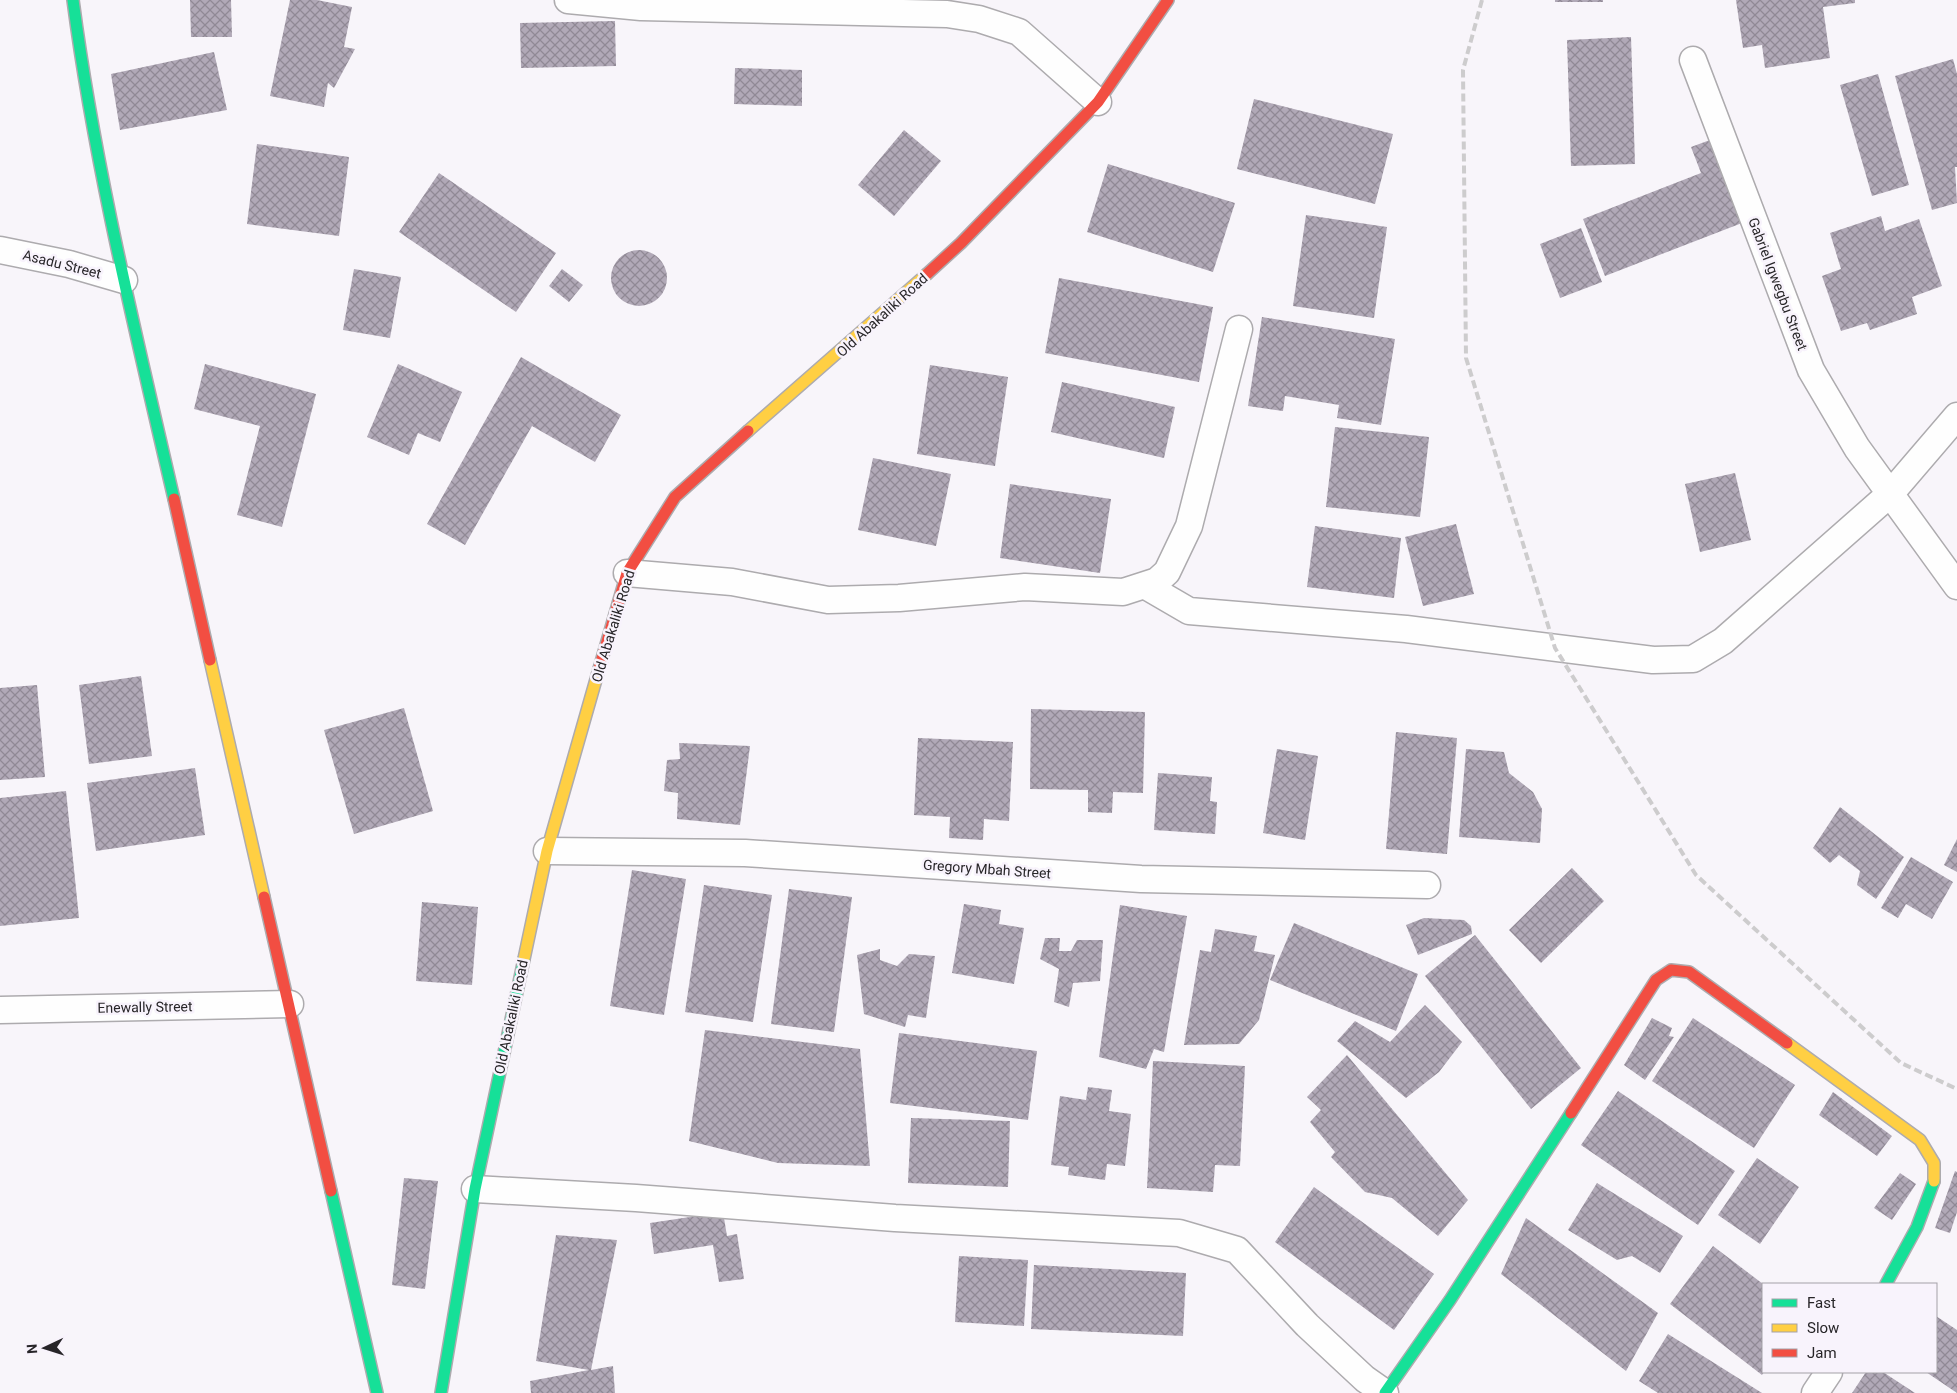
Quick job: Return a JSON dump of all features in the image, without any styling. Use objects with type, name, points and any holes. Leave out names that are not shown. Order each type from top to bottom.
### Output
[{"type":"street","points":[[73,0],[81,61],[124,280],[377,1393]]},
{"type":"street","points":[[568,0],[641,6],[948,14],[979,19],[1019,32],[1098,102]]},
{"type":"street","name":"Old Abakaliki Road","points":[[441,1393],[475,1189],[547,851],[627,573],[675,497],[773,408],[854,341],[961,243],[1098,102],[1168,0]]},
{"type":"street","name":"Gabriel Igwegbu Street","points":[[1693,60],[1811,370],[1857,448],[1957,586]]},
{"type":"street","name":"Asadu Street","points":[[0,250],[69,264],[124,280]]},
{"type":"street","points":[[627,573],[732,582],[828,600],[899,598],[1025,587],[1123,592],[1157,582],[1167,572],[1189,526],[1239,330]]},
{"type":"street","points":[[1146,586],[1189,611],[1406,629],[1654,660],[1692,659],[1723,641],[1891,493],[1957,416]]},
{"type":"street","name":"Gregory Mbah Street","points":[[547,851],[745,853],[1141,879],[1427,885]]},
{"type":"street","points":[[475,1189],[636,1198],[895,1218],[1179,1233],[1237,1250],[1307,1325],[1365,1379],[1385,1393],[1450,1300],[1656,980],[1666,971],[1678,968],[1689,972],[1920,1140],[1929,1152],[1935,1167],[1933,1184],[1903,1259],[1887,1283]]},
{"type":"street","name":"Enewally Street","points":[[0,1010],[290,1004]]},
{"type":"street","points":[[1816,1393],[1828,1373]]},
{"type":"building","points":[[190,0],[231,0],[232,37],[191,37]]},
{"type":"building","points":[[290,0],[317,0],[352,7],[344,47],[355,49],[334,88],[328,83],[324,107],[270,96]]},
{"type":"building","points":[[1555,0],[1603,0],[1603,2],[1555,2]]},
{"type":"building","points":[[1736,0],[1855,0],[1855,3],[1823,7],[1830,58],[1765,68],[1762,45],[1743,48]]},
{"type":"building","points":[[615,21],[616,66],[521,68],[520,23]]},
{"type":"building","points":[[1631,37],[1635,164],[1571,166],[1567,40]]},
{"type":"building","points":[[214,52],[227,110],[120,130],[111,74]]},
{"type":"building","points":[[1953,59],[1957,74],[1957,167],[1955,167],[1957,203],[1932,210],[1895,76]]},
{"type":"building","points":[[735,68],[802,70],[802,106],[734,104]]},
{"type":"building","points":[[1878,74],[1909,185],[1872,196],[1840,85]]},
{"type":"building","points":[[1254,99],[1393,134],[1375,204],[1237,169]]},
{"type":"building","points":[[904,130],[941,161],[894,216],[858,185]]},
{"type":"building","points":[[1710,140],[1742,223],[1605,276],[1583,219],[1701,173],[1691,147]]},
{"type":"building","points":[[257,144],[349,157],[339,236],[247,224]]},
{"type":"building","points":[[1108,164],[1235,203],[1213,272],[1087,232]]},
{"type":"building","points":[[439,173],[556,253],[516,312],[399,232]]},
{"type":"building","points":[[1306,215],[1387,227],[1374,318],[1293,306]]},
{"type":"building","points":[[1881,216],[1885,231],[1919,219],[1942,286],[1912,297],[1917,314],[1870,330],[1867,323],[1841,331],[1822,276],[1841,269],[1830,233]]},
{"type":"building","points":[[1581,228],[1602,282],[1560,298],[1540,244]]},
{"type":"building","points":[[639,250],[650,252],[659,258],[665,267],[667,278],[665,289],[659,298],[650,304],[639,306],[628,304],[619,298],[613,289],[611,278],[613,267],[619,258],[628,252]]},
{"type":"building","points":[[354,269],[401,277],[390,338],[343,330]]},
{"type":"building","points":[[562,269],[583,285],[569,302],[549,286]]},
{"type":"building","points":[[1059,278],[1213,307],[1199,382],[1045,353]]},
{"type":"building","points":[[1262,317],[1395,339],[1381,425],[1337,418],[1339,405],[1285,396],[1283,411],[1248,406]]},
{"type":"building","points":[[521,357],[621,415],[595,462],[532,426],[465,545],[427,524]]},
{"type":"building","points":[[205,364],[316,394],[282,527],[237,515],[260,426],[194,409]]},
{"type":"building","points":[[398,364],[462,392],[440,442],[418,433],[409,455],[367,437]]},
{"type":"building","points":[[930,365],[1008,377],[995,466],[917,454]]},
{"type":"building","points":[[1062,382],[1175,407],[1164,458],[1051,432]]},
{"type":"building","points":[[1335,427],[1429,437],[1420,517],[1326,507]]},
{"type":"building","points":[[873,458],[951,474],[936,546],[858,530]]},
{"type":"building","points":[[1735,473],[1751,540],[1700,552],[1685,484]]},
{"type":"building","points":[[1010,484],[1111,499],[1100,573],[1000,558]]},
{"type":"building","points":[[1456,524],[1474,594],[1423,606],[1405,537]]},
{"type":"building","points":[[1315,526],[1401,538],[1394,598],[1307,587]]},
{"type":"building","points":[[141,676],[152,756],[89,764],[79,685]]},
{"type":"building","points":[[37,685],[45,777],[0,780],[0,688]]},
{"type":"building","points":[[404,708],[433,811],[354,834],[324,730]]},
{"type":"building","points":[[1031,709],[1145,712],[1143,793],[1113,792],[1112,813],[1088,812],[1088,790],[1030,789]]},
{"type":"building","points":[[1396,732],[1457,738],[1447,854],[1386,849]]},
{"type":"building","points":[[918,738],[1013,742],[1009,821],[984,819],[983,840],[949,838],[950,817],[914,815]]},
{"type":"building","points":[[679,743],[750,746],[740,825],[677,819],[678,793],[664,791],[667,760],[680,759]]},
{"type":"building","points":[[1277,749],[1318,756],[1305,840],[1263,833]]},
{"type":"building","points":[[1466,749],[1504,752],[1509,773],[1533,792],[1542,809],[1540,843],[1459,837]]},
{"type":"building","points":[[195,768],[205,835],[96,851],[87,783]]},
{"type":"building","points":[[1158,773],[1212,777],[1210,801],[1217,802],[1215,834],[1154,830]]},
{"type":"building","points":[[66,791],[79,918],[0,926],[0,798]]},
{"type":"building","points":[[1840,807],[1904,857],[1876,899],[1857,885],[1860,871],[1839,855],[1830,863],[1813,848]]},
{"type":"building","points":[[1957,839],[1957,872],[1944,865]]},
{"type":"building","points":[[1911,857],[1953,882],[1932,919],[1906,904],[1898,918],[1881,908]]},
{"type":"building","points":[[1572,868],[1604,901],[1541,963],[1509,930]]},
{"type":"building","points":[[632,870],[686,879],[664,1015],[610,1006]]},
{"type":"building","points":[[704,885],[772,895],[753,1022],[685,1012]]},
{"type":"building","points":[[789,889],[852,897],[834,1032],[771,1024]]},
{"type":"building","points":[[422,902],[478,907],[472,985],[416,981]]},
{"type":"building","points":[[964,904],[1001,910],[999,924],[1024,928],[1014,984],[952,973]]},
{"type":"building","points":[[1120,905],[1187,916],[1164,1052],[1154,1049],[1146,1069],[1099,1057]]},
{"type":"building","points":[[1424,918],[1464,920],[1471,926],[1472,934],[1418,955],[1406,925]]},
{"type":"building","points":[[1294,923],[1418,974],[1396,1031],[1270,980]]},
{"type":"building","points":[[1215,929],[1257,936],[1254,951],[1275,955],[1259,1020],[1239,1044],[1184,1045],[1200,950],[1211,952]]},
{"type":"building","points":[[1475,935],[1581,1068],[1531,1109],[1425,976]]},
{"type":"building","points":[[1045,938],[1060,938],[1059,951],[1071,951],[1077,940],[1103,940],[1100,981],[1073,983],[1069,1007],[1054,1002],[1059,969],[1040,959]]},
{"type":"building","points":[[880,949],[880,960],[897,966],[909,954],[935,956],[926,1018],[908,1015],[905,1027],[864,1014],[857,955]]},
{"type":"building","points":[[1425,1005],[1462,1042],[1439,1072],[1406,1098],[1337,1041],[1355,1021],[1390,1042]]},
{"type":"building","points":[[1652,1018],[1672,1028],[1669,1036],[1674,1037],[1645,1080],[1624,1065]]},
{"type":"building","points":[[1693,1018],[1795,1085],[1754,1148],[1652,1081]]},
{"type":"building","points":[[705,1030],[860,1049],[870,1166],[778,1163],[689,1141]]},
{"type":"building","points":[[899,1033],[1037,1051],[1028,1120],[890,1103]]},
{"type":"building","points":[[1347,1055],[1468,1200],[1438,1236],[1392,1198],[1365,1192],[1331,1157],[1335,1152],[1310,1122],[1321,1110],[1307,1097]]},
{"type":"building","points":[[1153,1061],[1245,1066],[1240,1166],[1215,1165],[1213,1192],[1147,1188]]},
{"type":"building","points":[[1088,1087],[1112,1090],[1109,1111],[1131,1114],[1125,1166],[1107,1164],[1105,1180],[1068,1175],[1069,1167],[1051,1165],[1060,1096],[1086,1100]]},
{"type":"building","points":[[1618,1091],[1735,1171],[1698,1225],[1581,1145]]},
{"type":"building","points":[[1833,1092],[1892,1136],[1877,1156],[1819,1115]]},
{"type":"building","points":[[911,1118],[1010,1121],[1008,1187],[908,1183]]},
{"type":"building","points":[[1757,1158],[1799,1187],[1760,1244],[1718,1215]]},
{"type":"building","points":[[1955,1171],[1957,1172],[1957,1212],[1950,1233],[1935,1228]]},
{"type":"building","points":[[1900,1173],[1916,1184],[1892,1220],[1874,1208]]},
{"type":"building","points":[[404,1178],[438,1181],[425,1289],[392,1285]]},
{"type":"building","points":[[1597,1183],[1683,1236],[1660,1273],[1632,1256],[1617,1260],[1568,1230]]},
{"type":"building","points":[[1314,1187],[1434,1274],[1394,1330],[1275,1242]]},
{"type":"building","points":[[723,1212],[727,1236],[737,1234],[744,1279],[719,1282],[713,1245],[654,1254],[650,1223]]},
{"type":"building","points":[[1526,1218],[1658,1313],[1626,1371],[1501,1274]]},
{"type":"building","points":[[556,1235],[617,1240],[591,1370],[613,1366],[615,1393],[531,1393],[530,1381],[589,1370],[536,1361]]},
{"type":"building","points":[[1713,1246],[1762,1283],[1762,1375],[1670,1304]]},
{"type":"building","points":[[959,1256],[1028,1260],[1024,1326],[955,1322]]},
{"type":"building","points":[[1034,1265],[1186,1273],[1183,1336],[1031,1329]]},
{"type":"building","points":[[1937,1317],[1957,1330],[1957,1393],[1927,1373],[1937,1373]]},
{"type":"building","points":[[1668,1334],[1762,1393],[1658,1393],[1639,1381]]},
{"type":"building","points":[[1865,1373],[1885,1373],[1915,1393],[1852,1393]]},
{"type":"railway","points":[[1482,0],[1463,70],[1466,358],[1555,648],[1696,875],[1901,1063],[1957,1089]]},
{"type":"traffic: fast","points":[[73,0],[82,63],[105,188],[131,313],[174,499]]},
{"type":"traffic: fast","points":[[441,1393],[475,1189],[524,959]]},
{"type":"traffic: fast","points":[[1385,1393],[1450,1300],[1571,1113]]},
{"type":"traffic: fast","points":[[1887,1283],[1917,1227],[1934,1181]]},
{"type":"traffic: fast","points":[[331,1191],[377,1393]]},
{"type":"traffic: slow","points":[[748,431],[927,274]]},
{"type":"traffic: slow","points":[[210,660],[264,897]]},
{"type":"traffic: slow","points":[[524,959],[547,851],[599,669]]},
{"type":"traffic: slow","points":[[1787,1043],[1920,1140],[1934,1163],[1934,1181]]},
{"type":"traffic: jam","points":[[927,274],[961,243],[1098,102],[1168,0]]},
{"type":"traffic: jam","points":[[599,669],[627,573],[675,497],[748,431]]},
{"type":"traffic: jam","points":[[174,499],[210,660]]},
{"type":"traffic: jam","points":[[264,897],[331,1191]]},
{"type":"traffic: jam","points":[[1571,1113],[1656,980],[1671,970],[1689,972],[1787,1043]]}]
